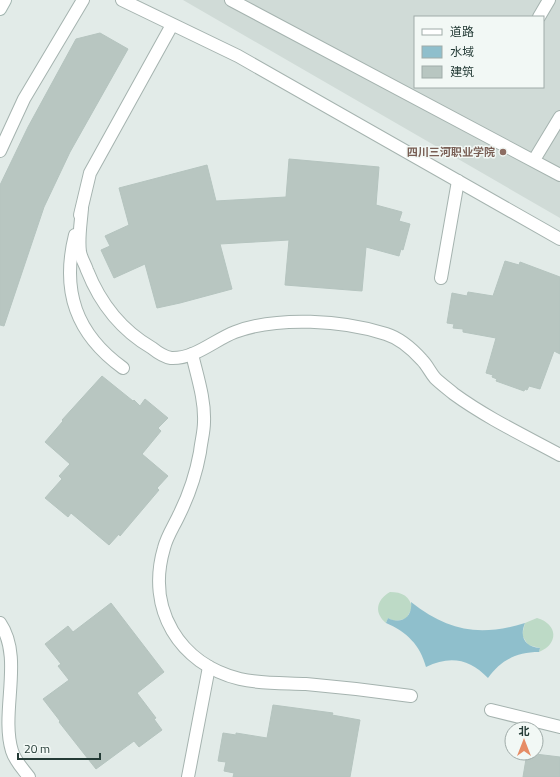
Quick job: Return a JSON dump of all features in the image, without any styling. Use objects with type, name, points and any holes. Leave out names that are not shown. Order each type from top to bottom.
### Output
[{"type":"street","points":[[0,9],[5,0]]},
{"type":"street","points":[[0,151],[24,99],[83,0]]},
{"type":"street","points":[[122,0],[238,56],[560,239]]},
{"type":"street","points":[[231,0],[560,175]]},
{"type":"street","points":[[540,16],[549,0]]},
{"type":"street","points":[[123,368],[106,356],[82,325],[74,306],[70,286],[70,265],[90,173],[172,25]]},
{"type":"street","points":[[534,160],[560,117]]},
{"type":"street","points":[[441,278],[458,181]]},
{"type":"street","points":[[82,208],[80,253],[92,283],[106,308],[138,340],[158,352],[170,358],[192,354],[234,332],[258,325],[306,322],[365,328],[390,335],[422,360],[435,378],[472,406],[560,455]]},
{"type":"street","points":[[192,354],[201,395],[204,422],[200,453],[185,502],[164,546],[158,578],[162,604],[171,630],[183,646],[208,667],[242,680],[340,687],[411,696]]},
{"type":"street","points":[[0,623],[5,630],[9,643],[10,742],[17,762],[29,777]]},
{"type":"street","points":[[188,777],[208,667]]},
{"type":"street","points":[[491,710],[560,727]]},
{"type":"shaded area","name":"四川三河职业学院","points":[[183,0],[560,0],[560,218]]},
{"type":"green space","points":[[390,592],[402,594],[409,600],[412,608],[406,619],[394,621],[388,618],[386,623],[382,619],[378,611],[379,603],[385,595]]},
{"type":"green space","points":[[537,618],[549,625],[553,634],[553,639],[550,644],[539,652],[540,648],[528,645],[522,635],[525,623]]},
{"type":"water","points":[[411,602],[438,619],[465,629],[493,630],[525,623],[523,628],[523,637],[530,646],[540,648],[539,652],[531,652],[510,658],[498,666],[488,678],[474,667],[459,661],[443,661],[426,667],[420,652],[412,640],[386,623],[388,618],[397,621],[408,616]]},
{"type":"building","points":[[100,33],[128,49],[70,152],[44,207],[4,326],[0,325],[0,185],[28,127],[76,39]]},
{"type":"building","points":[[289,159],[379,167],[376,205],[402,212],[399,221],[410,224],[403,250],[401,249],[399,256],[366,247],[362,291],[285,285],[289,240],[220,244],[232,289],[157,308],[145,264],[114,278],[101,250],[110,246],[105,236],[129,225],[119,188],[207,165],[216,201],[286,197]]},
{"type":"building","points":[[505,261],[519,265],[520,262],[560,277],[560,354],[554,351],[540,389],[529,386],[527,390],[525,389],[524,391],[496,381],[497,379],[492,377],[493,375],[486,373],[496,338],[463,332],[463,329],[453,328],[454,324],[447,323],[452,293],[467,296],[468,292],[493,296]]},
{"type":"building","points":[[102,376],[140,406],[145,399],[168,418],[158,428],[161,431],[142,454],[168,476],[157,488],[159,490],[120,536],[119,534],[109,545],[71,513],[68,517],[45,498],[62,479],[59,476],[70,464],[45,442],[63,421],[62,420]]},
{"type":"building","points":[[111,603],[164,672],[137,693],[156,718],[154,719],[162,730],[139,747],[134,741],[96,769],[43,699],[69,680],[58,666],[61,664],[45,644],[68,626],[73,632]]},
{"type":"building","points":[[273,705],[333,713],[332,715],[360,720],[350,777],[233,777],[234,773],[224,771],[226,762],[218,761],[223,733],[236,735],[236,733],[267,738]]},
{"type":"building","points":[[544,755],[560,757],[560,777],[523,777],[526,761],[544,761]]},
{"type":"place","name":"四川三河职业学院","points":[[503,152]]}]
